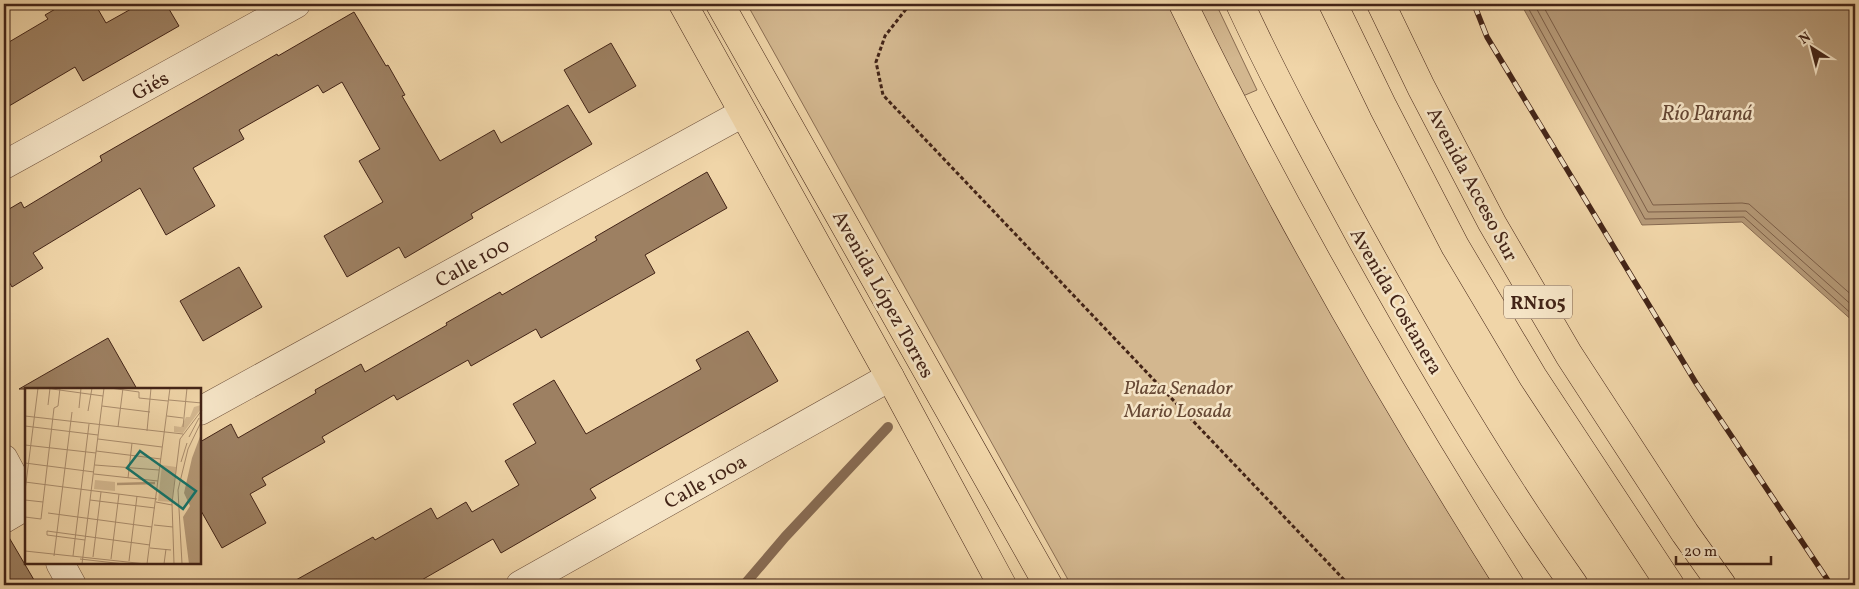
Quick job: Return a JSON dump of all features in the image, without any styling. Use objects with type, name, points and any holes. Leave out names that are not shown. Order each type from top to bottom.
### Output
[{"type":"main road","name":"Avenida López Torres","points":[[684,4],[890,377],[1002,585]]},
{"type":"main road","name":"Avenida López Torres","points":[[720,4],[1048,585]]},
{"type":"main road","points":[[1183,4],[1264,162],[1376,366],[1510,585]]},
{"type":"main road","name":"Avenida Costanera","points":[[1240,4],[1311,147],[1419,343],[1538,535],[1574,585]]},
{"type":"main road","name":"RN105","points":[[1333,4],[1455,246],[1533,377],[1670,585]]},
{"type":"main road","name":"Avenida Acceso Sur","points":[[1381,4],[1421,87],[1492,224],[1569,355],[1685,533],[1722,585]]},
{"type":"street","name":"Giés","points":[[4,165],[296,4]]},
{"type":"street","name":"Calle 100","points":[[201,410],[743,112]]},
{"type":"street","name":"Calle 100a","points":[[520,585],[890,377]]},
{"type":"street","points":[[4,459],[25,498]]},
{"type":"street","points":[[4,519],[25,507]]},
{"type":"street","points":[[61,564],[72,585]]},
{"type":"path","points":[[910,4],[885,36],[876,62],[883,95],[1349,585]]},
{"type":"green space","name":"Plaza Senador Mario Losada","points":[[747,4],[1169,4],[1493,585],[1071,585]]},
{"type":"green space","points":[[1197,4],[1216,4],[1257,90],[1243,96]]},
{"type":"water","name":"Río Paraná","points":[[1521,4],[1855,4],[1855,323],[1742,222],[1642,225]]},
{"type":"building","points":[[64,4],[95,4],[106,23],[140,4],[166,4],[179,26],[83,81],[75,67],[4,109],[4,45],[48,19],[45,15]]},
{"type":"building","points":[[354,12],[386,66],[388,65],[405,95],[402,96],[440,161],[494,130],[501,143],[568,105],[592,144],[471,214],[473,218],[405,258],[399,247],[347,277],[324,236],[383,202],[359,161],[380,149],[342,82],[323,93],[318,85],[239,130],[244,139],[193,168],[215,206],[166,235],[140,188],[33,253],[43,268],[12,287],[4,273],[4,212],[21,202],[24,208],[102,161],[100,156]]},
{"type":"building","points":[[611,43],[636,86],[589,113],[564,70]]},
{"type":"building","points":[[707,172],[727,208],[645,255],[655,273],[541,338],[536,329],[471,366],[468,360],[397,400],[394,395],[322,437],[325,442],[262,478],[266,485],[250,494],[266,523],[222,548],[201,511],[201,441],[231,424],[238,438],[316,393],[315,390],[361,364],[365,372],[500,292],[502,295],[597,240],[595,237]]},
{"type":"building","points":[[239,267],[262,307],[203,341],[180,301]]},
{"type":"building","points":[[748,331],[778,381],[590,489],[596,498],[501,553],[493,539],[413,585],[287,585],[373,537],[375,540],[431,508],[437,519],[466,502],[472,512],[519,485],[505,461],[536,443],[513,404],[554,380],[586,434],[701,369],[696,360]]},
{"type":"building","points":[[108,338],[136,388],[25,388],[19,389]]},
{"type":"building","points":[[7,534],[37,585],[4,585],[4,535]]},
{"type":"waterway","points":[[744,585],[785,537],[888,427]]},
{"type":"railway","points":[[1474,4],[1487,37],[1696,383],[1831,585]]}]
